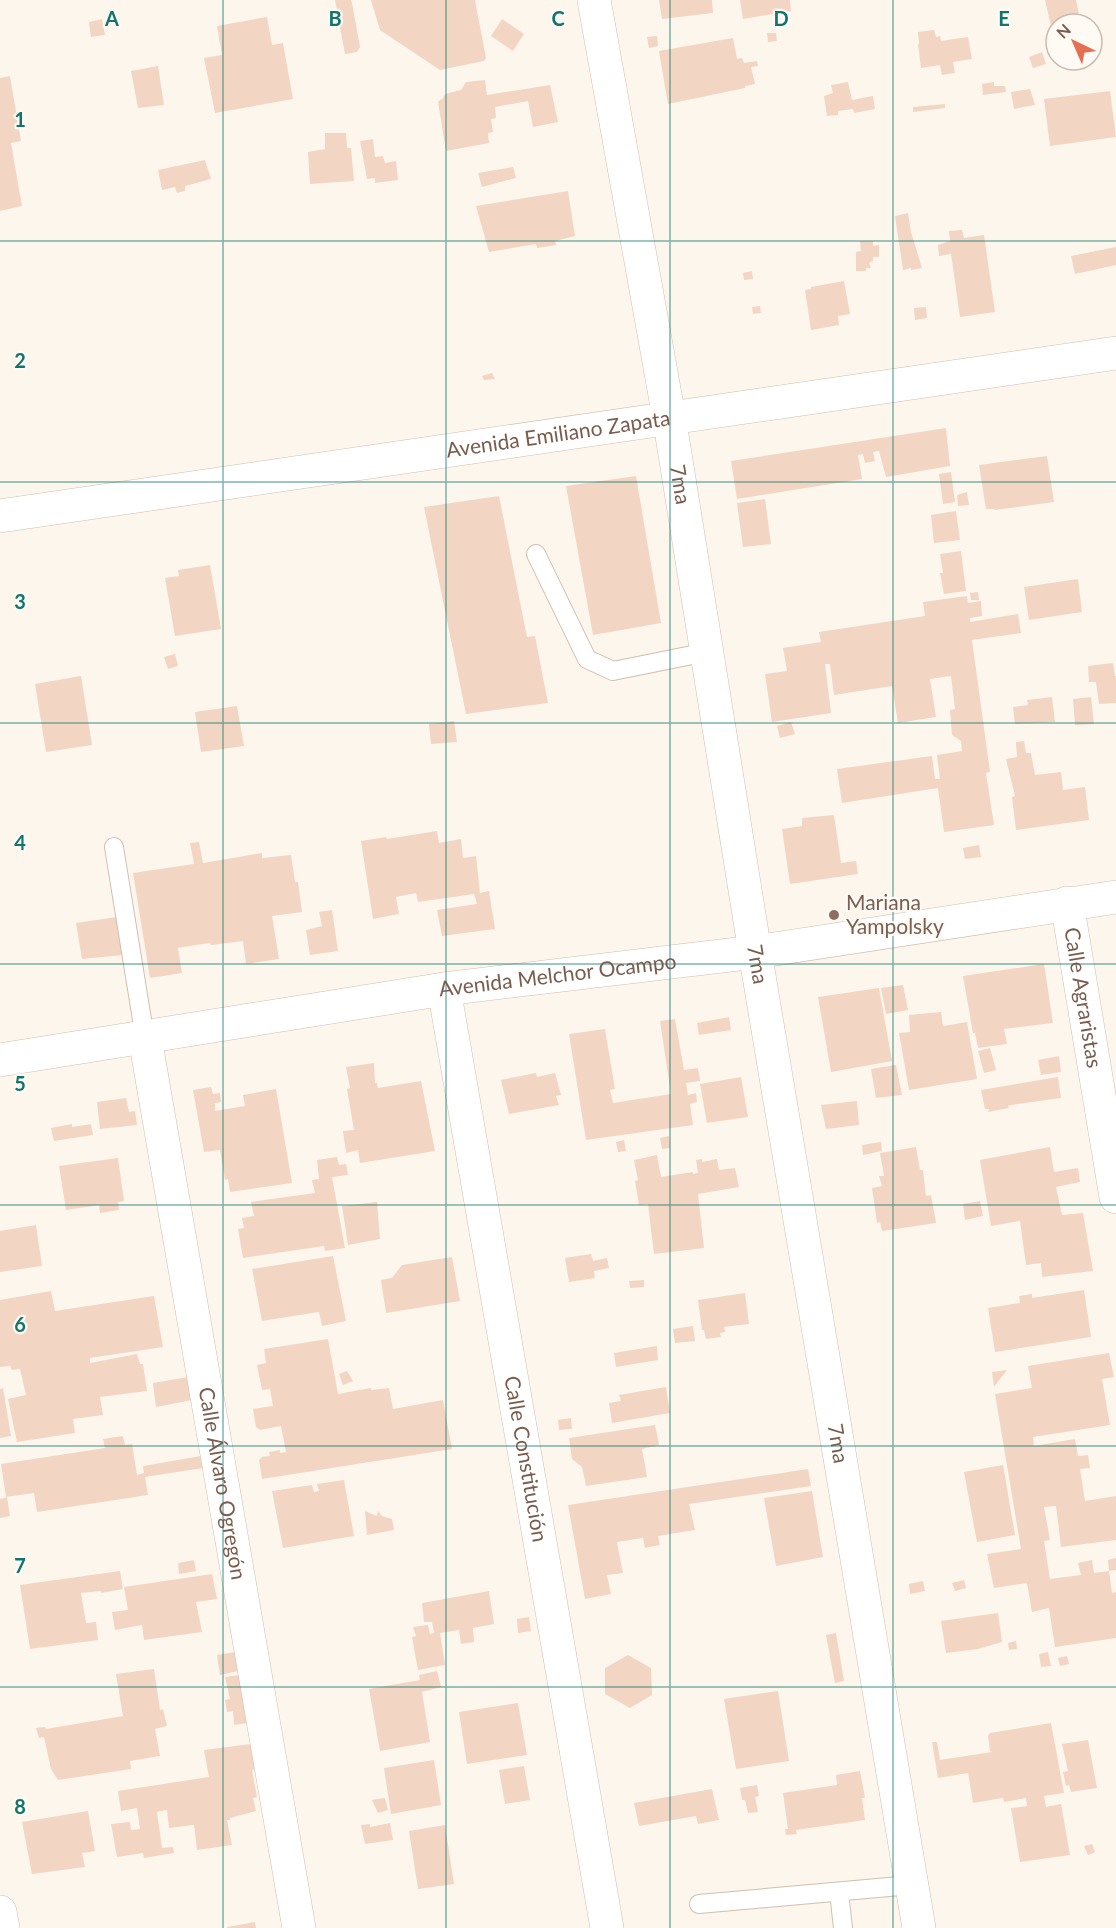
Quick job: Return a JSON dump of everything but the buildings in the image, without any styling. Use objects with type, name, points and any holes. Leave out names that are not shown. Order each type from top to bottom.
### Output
[{"type":"street","name":"7ma","points":[[594,0],[669,417],[755,952],[919,1928]]},
{"type":"street","name":"Avenida Emiliano Zapata","points":[[0,516],[1116,353]]},
{"type":"street","name":"Avenida Melchor Ocampo","points":[[0,1060],[444,989],[755,952],[1116,897]]},
{"type":"street","name":"Calle Agraristas","points":[[1067,903],[1116,1197]]},
{"type":"street","name":"Calle Constitución","points":[[444,989],[607,1928]]},
{"type":"street","name":"Calle Álvaro Ogregón","points":[[145,1038],[299,1928]]},
{"type":"street","points":[[0,1912],[3,1928]]},
{"type":"lane","points":[[536,554],[587,659],[613,671],[707,651]]},
{"type":"lane","points":[[114,847],[145,1038]]},
{"type":"lane","points":[[699,1904],[912,1885]]},
{"type":"lane","points":[[839,1892],[843,1928]]},
{"type":"place","name":"Mariana Yampolsky","points":[[834,915]]}]
